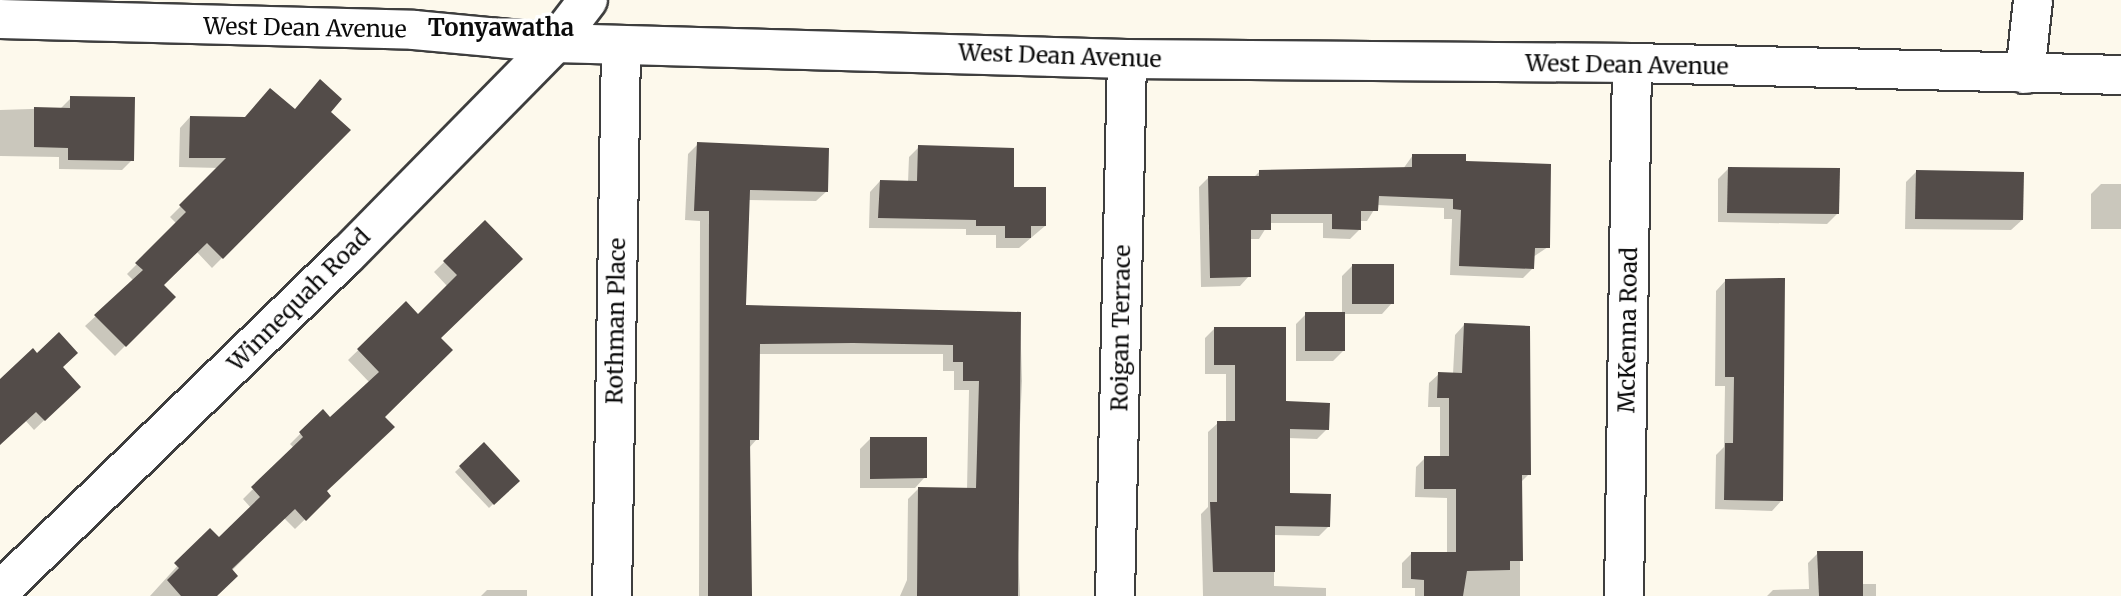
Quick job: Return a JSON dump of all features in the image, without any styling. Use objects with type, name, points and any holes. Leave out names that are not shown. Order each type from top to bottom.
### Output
[{"type":"street","name":"Winnequah Road","points":[[0,591],[347,255],[555,44],[588,0]]},
{"type":"street","points":[[2025,74],[2033,0]]},
{"type":"street","name":"West Dean Avenue","points":[[0,19],[414,30],[555,44],[1127,60],[1632,63],[2121,75]]},
{"type":"street","name":"Rothman Place","points":[[612,596],[621,45]]},
{"type":"street","name":"Roigan Terrace","points":[[1115,596],[1127,60]]},
{"type":"street","name":"McKenna Road","points":[[1624,596],[1632,63]]},
{"type":"building","points":[[320,79],[342,99],[331,112],[351,130],[223,259],[207,243],[164,285],[176,297],[126,347],[94,315],[143,270],[135,263],[186,212],[179,205],[226,158],[189,158],[190,116],[245,117],[270,88],[295,109]]},
{"type":"building","points":[[70,96],[135,97],[134,161],[68,160],[68,148],[34,147],[34,107],[70,108]]},
{"type":"building","points":[[697,142],[829,148],[828,192],[750,190],[746,305],[1021,312],[1018,596],[917,596],[918,487],[976,488],[979,381],[963,381],[963,362],[953,362],[953,345],[853,343],[760,344],[759,440],[750,440],[752,596],[708,596],[709,211],[694,211]]},
{"type":"building","points":[[918,145],[1014,148],[1014,187],[1046,187],[1046,226],[1031,226],[1031,238],[1005,238],[1005,226],[976,226],[976,220],[878,218],[880,180],[917,181]]},
{"type":"building","points":[[1412,154],[1466,154],[1466,161],[1551,164],[1550,248],[1535,248],[1534,269],[1459,266],[1461,210],[1453,209],[1453,199],[1379,196],[1378,211],[1361,211],[1361,230],[1332,229],[1332,214],[1271,214],[1271,230],[1251,230],[1251,277],[1210,278],[1208,176],[1259,176],[1259,170],[1412,167]]},
{"type":"building","points":[[1728,167],[1840,168],[1839,214],[1727,213]]},
{"type":"building","points":[[1916,170],[2024,172],[2023,220],[1915,219]]},
{"type":"building","points":[[485,220],[523,259],[441,338],[453,350],[385,417],[395,427],[327,491],[331,496],[306,521],[295,509],[232,569],[238,576],[217,596],[181,596],[167,580],[179,568],[174,563],[210,528],[219,537],[260,497],[251,487],[303,437],[299,432],[323,409],[330,417],[379,372],[357,349],[406,301],[418,314],[457,275],[443,261]]},
{"type":"building","points":[[1352,264],[1394,264],[1394,304],[1352,304]]},
{"type":"building","points":[[1785,278],[1783,501],[1724,500],[1725,443],[1733,443],[1734,377],[1725,377],[1725,279]]},
{"type":"building","points":[[1305,312],[1345,312],[1345,351],[1305,351]]},
{"type":"building","points":[[1464,323],[1530,326],[1531,475],[1522,475],[1523,561],[1510,561],[1510,570],[1467,571],[1463,596],[1424,596],[1424,580],[1411,579],[1411,552],[1456,552],[1456,489],[1424,489],[1424,456],[1449,456],[1449,398],[1437,398],[1438,372],[1462,373]]},
{"type":"building","points":[[1214,327],[1286,327],[1286,401],[1330,403],[1329,430],[1290,429],[1290,493],[1331,494],[1330,527],[1275,526],[1275,572],[1213,572],[1210,502],[1217,502],[1217,421],[1235,421],[1235,365],[1214,365]]},
{"type":"building","points":[[59,332],[78,353],[63,367],[81,387],[45,421],[36,412],[0,445],[0,379],[33,348],[37,353]]},
{"type":"building","points":[[870,437],[927,437],[927,478],[870,479]]},
{"type":"building","points":[[484,442],[520,481],[494,505],[459,466]]},
{"type":"building","points":[[1817,551],[1863,551],[1863,596],[1819,596]]},
{"type":"district","name":"Tonyawatha","points":[[501,28]]}]
